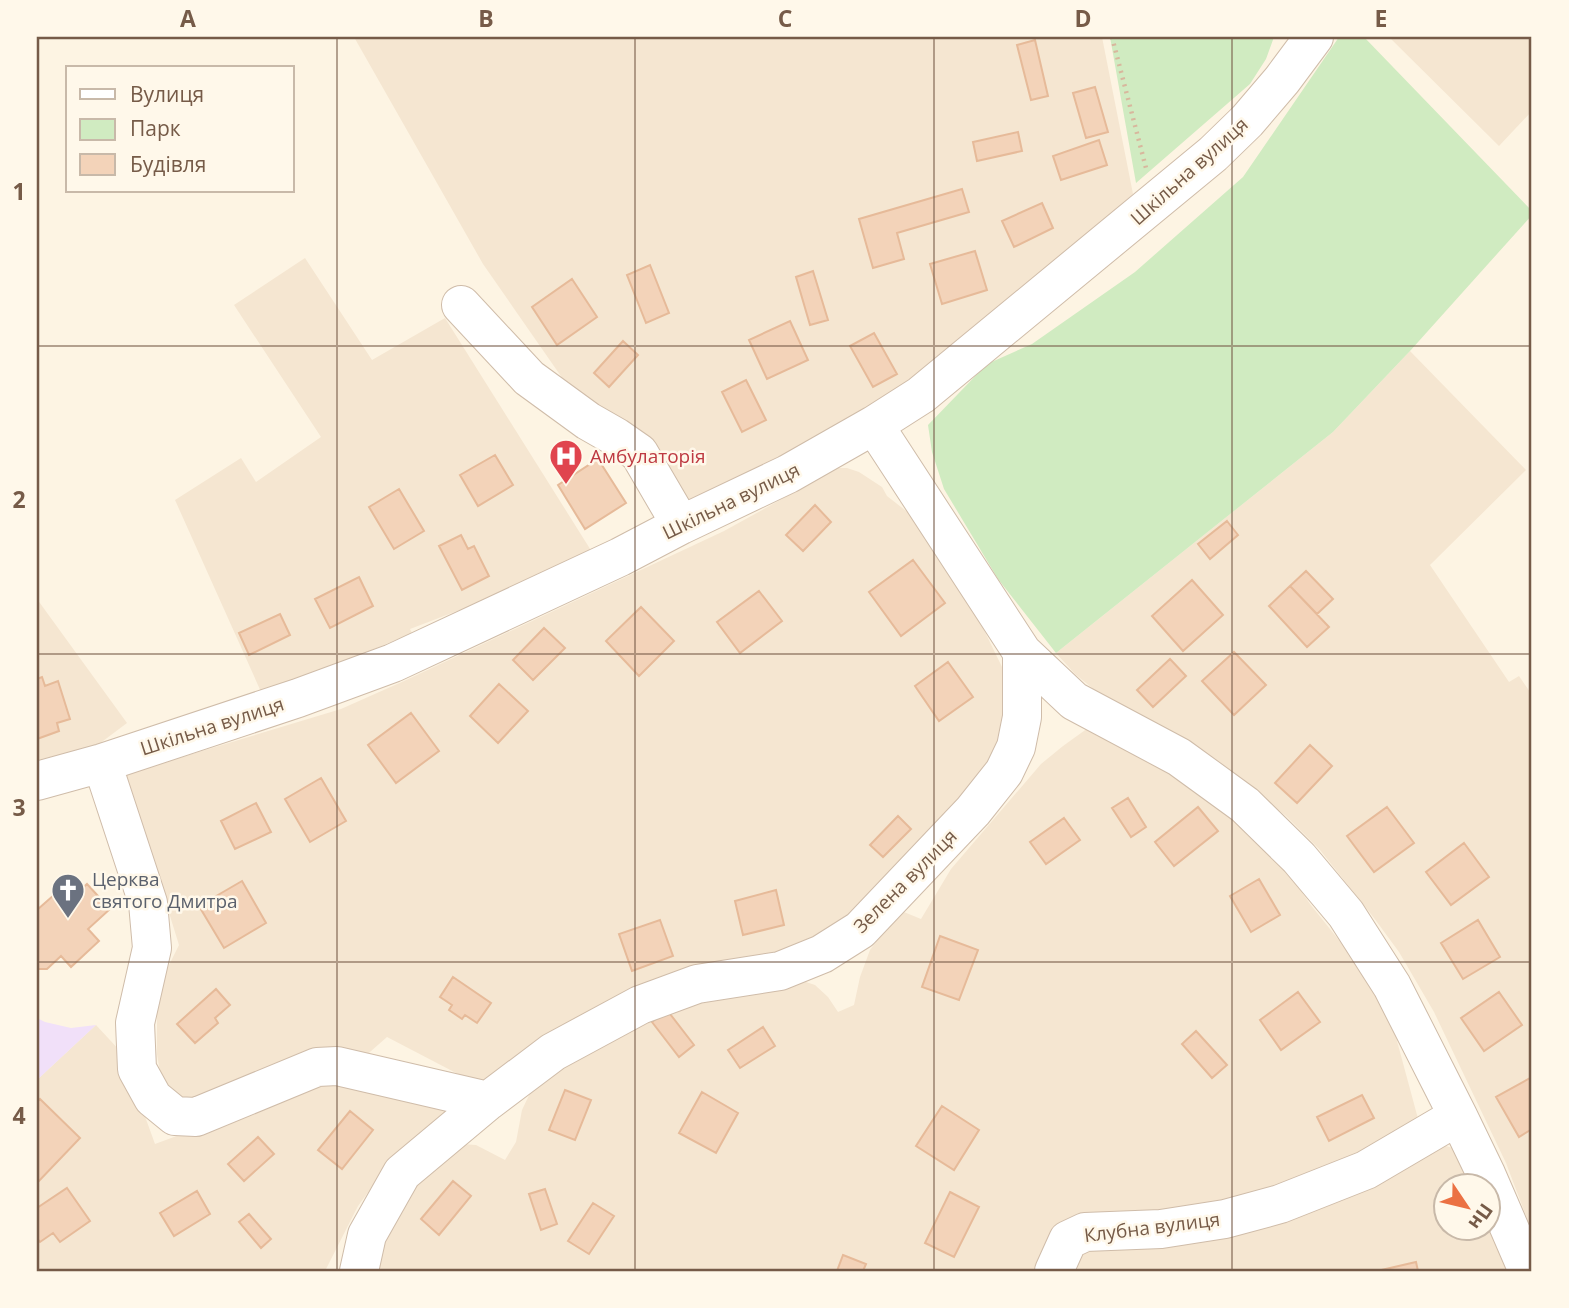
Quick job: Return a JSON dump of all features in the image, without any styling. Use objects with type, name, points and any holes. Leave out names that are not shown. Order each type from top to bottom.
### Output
[{"type":"street","name":"Шкільна вулиця","points":[[37,781],[102,763],[298,698],[393,663],[620,557],[788,474],[874,425],[922,395],[1213,154],[1247,121],[1314,37]]},
{"type":"street","points":[[461,305],[529,378],[587,421],[639,453],[681,525]]},
{"type":"street","points":[[874,425],[1022,652],[1074,701],[1180,757],[1245,805],[1299,858],[1346,914],[1392,986],[1486,1174],[1528,1271]]},
{"type":"street","name":"Зелена вулиця","points":[[359,1271],[368,1235],[402,1173],[488,1101],[554,1052],[640,1005],[697,984],[779,971],[822,954],[860,930],[973,811],[1004,772],[1016,747],[1022,717],[1022,652]]},
{"type":"street","points":[[102,763],[148,903],[152,948],[135,1023],[136,1069],[153,1098],[175,1116],[196,1117],[317,1067],[337,1066],[488,1101]]},
{"type":"street","name":"Клубна вулиця","points":[[1054,1271],[1068,1240],[1085,1232],[1161,1229],[1226,1219],[1280,1204],[1366,1170],[1458,1116]]},
{"type":"path","points":[[1112,37],[1155,203]]},
{"type":"shaded area","points":[[354,37],[1102,37],[1133,194],[1080,244],[914,378],[842,426],[692,507],[565,382],[483,264]]},
{"type":"shaded area","points":[[1389,37],[1532,37],[1532,111],[1499,146]]},
{"type":"shaded area","points":[[305,258],[372,360],[445,318],[592,552],[517,588],[410,629],[412,633],[262,694],[175,500],[241,458],[256,482],[321,437],[234,305]]},
{"type":"shaded area","points":[[1410,351],[1526,470],[1430,565],[1509,682],[1519,676],[1532,695],[1532,1232],[1506,1163],[1434,1012],[1399,952],[1320,850],[1286,816],[1218,761],[1097,692],[1075,674],[1056,653],[1333,432]]},
{"type":"shaded area","points":[[838,468],[859,472],[882,487],[887,496],[910,514],[941,556],[984,630],[1008,685],[999,753],[849,921],[777,958],[704,963],[582,1016],[481,1086],[387,1037],[362,1059],[179,1103],[161,1078],[157,1054],[157,1013],[165,973],[179,945],[126,774],[341,709],[724,531]]},
{"type":"shaded area","points":[[37,599],[127,723],[95,747],[37,760]]},
{"type":"shaded area","points":[[1088,728],[1204,788],[1283,865],[1310,904],[1366,974],[1390,1015],[1420,1126],[1360,1163],[1159,1217],[1045,1271],[374,1271],[404,1184],[462,1144],[476,1145],[505,1160],[516,1142],[522,1110],[532,1089],[572,1060],[614,1037],[638,1028],[668,1005],[698,996],[806,982],[815,985],[828,997],[838,1012],[854,1005],[870,950],[899,910],[921,919],[951,869],[1041,764]]},
{"type":"shaded area","points":[[37,1018],[71,1028],[96,1025],[37,1080]]},
{"type":"shaded area","points":[[96,1025],[122,1053],[155,1144],[315,1078],[461,1108],[394,1157],[358,1206],[325,1271],[37,1271],[37,1080]]},
{"type":"shaded area","points":[[1442,1145],[1453,1148],[1470,1172],[1432,1172],[1432,1242],[1497,1242],[1516,1271],[1073,1271],[1081,1246]]},
{"type":"green space","points":[[1110,37],[1274,37],[1266,59],[1250,84],[1136,183]]},
{"type":"green space","points":[[1339,37],[1364,37],[1532,211],[1532,215],[1333,432],[1056,653],[998,579],[944,489],[932,452],[928,425],[987,364],[1032,344],[1135,272],[1243,177]]},
{"type":"building","points":[[1035,40],[1048,96],[1031,100],[1017,45]]},
{"type":"building","points":[[1095,87],[1108,132],[1086,138],[1073,93]]},
{"type":"building","points":[[1018,132],[1022,151],[977,161],[973,142]]},
{"type":"building","points":[[1099,140],[1107,165],[1061,180],[1053,156]]},
{"type":"building","points":[[962,189],[969,212],[897,233],[904,259],[873,268],[859,219]]},
{"type":"building","points":[[1042,203],[1053,228],[1014,247],[1002,221]]},
{"type":"building","points":[[975,251],[987,290],[942,304],[930,264]]},
{"type":"building","points":[[650,265],[669,313],[646,323],[627,275]]},
{"type":"building","points":[[813,271],[828,320],[810,325],[796,277]]},
{"type":"building","points":[[572,279],[597,317],[557,345],[532,307]]},
{"type":"building","points":[[790,321],[808,360],[767,379],[749,340]]},
{"type":"building","points":[[874,333],[897,374],[873,387],[850,346]]},
{"type":"building","points":[[623,341],[638,355],[609,387],[594,373]]},
{"type":"building","points":[[746,380],[766,420],[742,432],[722,392]]},
{"type":"building","points":[[495,455],[513,485],[478,506],[460,475]]},
{"type":"building","points":[[598,459],[626,503],[585,529],[558,485]]},
{"type":"building","points":[[399,489],[424,531],[394,549],[369,507]]},
{"type":"building","points":[[815,505],[831,522],[803,551],[786,535]]},
{"type":"building","points":[[1227,521],[1238,535],[1210,559],[1198,544]]},
{"type":"building","points":[[461,535],[468,549],[474,546],[489,576],[462,590],[439,546]]},
{"type":"building","points":[[913,560],[945,603],[901,636],[869,592]]},
{"type":"building","points":[[1306,571],[1333,599],[1317,614],[1290,586]]},
{"type":"building","points":[[359,577],[373,606],[330,628],[315,599]]},
{"type":"building","points":[[1192,580],[1223,615],[1183,651],[1152,616]]},
{"type":"building","points":[[1290,586],[1329,627],[1307,647],[1269,606]]},
{"type":"building","points":[[759,591],[782,621],[740,653],[717,622]]},
{"type":"building","points":[[641,607],[674,641],[639,676],[606,641]]},
{"type":"building","points":[[280,614],[290,635],[249,655],[239,633]]},
{"type":"building","points":[[544,628],[565,648],[533,680],[513,660]]},
{"type":"building","points":[[1234,652],[1266,685],[1234,715],[1202,681]]},
{"type":"building","points":[[1170,659],[1186,676],[1153,707],[1137,690]]},
{"type":"building","points":[[948,662],[973,697],[939,721],[915,686]]},
{"type":"building","points":[[42,677],[45,686],[58,681],[70,719],[57,723],[59,731],[37,739],[37,679]]},
{"type":"building","points":[[499,684],[528,711],[498,743],[470,716]]},
{"type":"building","points":[[411,713],[439,751],[396,783],[368,745]]},
{"type":"building","points":[[1310,745],[1332,766],[1297,803],[1275,783]]},
{"type":"building","points":[[321,778],[346,821],[310,842],[285,799]]},
{"type":"building","points":[[1128,798],[1146,827],[1131,837],[1112,808]]},
{"type":"building","points":[[256,803],[271,832],[235,849],[221,821]]},
{"type":"building","points":[[1198,807],[1218,831],[1174,866],[1155,842]]},
{"type":"building","points":[[1387,807],[1414,843],[1374,872],[1347,836]]},
{"type":"building","points":[[898,816],[911,829],[883,857],[870,845]]},
{"type":"building","points":[[1064,818],[1080,840],[1046,864],[1030,842]]},
{"type":"building","points":[[1464,843],[1489,877],[1451,905],[1426,872]]},
{"type":"building","points":[[1259,879],[1280,915],[1251,932],[1230,896]]},
{"type":"building","points":[[242,881],[266,923],[224,948],[199,906]]},
{"type":"building","name":"Церква святого Дмитра","points":[[87,884],[110,909],[88,929],[99,941],[71,967],[61,956],[47,969],[37,969],[37,910],[55,894],[65,904]]},
{"type":"building","points":[[776,890],[784,925],[743,935],[735,901]]},
{"type":"building","points":[[660,920],[673,956],[632,971],[619,934]]},
{"type":"building","points":[[1478,920],[1500,957],[1463,979],[1441,943]]},
{"type":"building","points":[[940,936],[978,950],[959,1000],[922,987]]},
{"type":"building","points":[[453,977],[491,1003],[477,1023],[465,1015],[462,1019],[449,1010],[452,1005],[440,997]]},
{"type":"building","points":[[216,989],[230,1005],[215,1018],[218,1023],[195,1043],[177,1024]]},
{"type":"building","points":[[1298,992],[1320,1022],[1281,1050],[1260,1020]]},
{"type":"building","points":[[1499,992],[1522,1025],[1484,1051],[1461,1018]]},
{"type":"building","points":[[667,1010],[694,1045],[679,1057],[652,1022]]},
{"type":"building","points":[[763,1027],[775,1046],[740,1068],[728,1050]]},
{"type":"building","points":[[1196,1031],[1227,1065],[1212,1078],[1182,1044]]},
{"type":"building","points":[[1532,1077],[1532,1129],[1519,1137],[1496,1097]]},
{"type":"building","points":[[565,1090],[591,1100],[575,1140],[549,1130]]},
{"type":"building","points":[[702,1092],[738,1113],[716,1153],[679,1133]]},
{"type":"building","points":[[1362,1095],[1374,1118],[1329,1141],[1317,1117]]},
{"type":"building","points":[[40,1099],[80,1138],[37,1183],[37,1102]]},
{"type":"building","points":[[942,1106],[979,1130],[954,1170],[916,1146]]},
{"type":"building","points":[[350,1111],[373,1130],[342,1169],[318,1150]]},
{"type":"building","points":[[258,1137],[274,1154],[244,1181],[228,1164]]},
{"type":"building","points":[[453,1181],[471,1196],[439,1235],[421,1219]]},
{"type":"building","points":[[67,1188],[90,1221],[60,1242],[53,1233],[40,1242],[37,1238],[37,1208]]},
{"type":"building","points":[[545,1189],[557,1224],[541,1230],[529,1194]]},
{"type":"building","points":[[197,1191],[210,1214],[174,1236],[160,1213]]},
{"type":"building","points":[[950,1192],[979,1207],[954,1257],[925,1243]]},
{"type":"building","points":[[593,1203],[614,1216],[589,1254],[568,1241]]},
{"type":"building","points":[[249,1214],[271,1239],[261,1248],[239,1222]]},
{"type":"building","points":[[843,1255],[866,1264],[863,1271],[837,1271]]},
{"type":"building","points":[[1416,1262],[1418,1271],[1377,1271]]},
{"type":"place","name":"Амбулаторія","points":[[566,486]]},
{"type":"place","name":"Церква святого Дмитра","points":[[68,920]]}]
